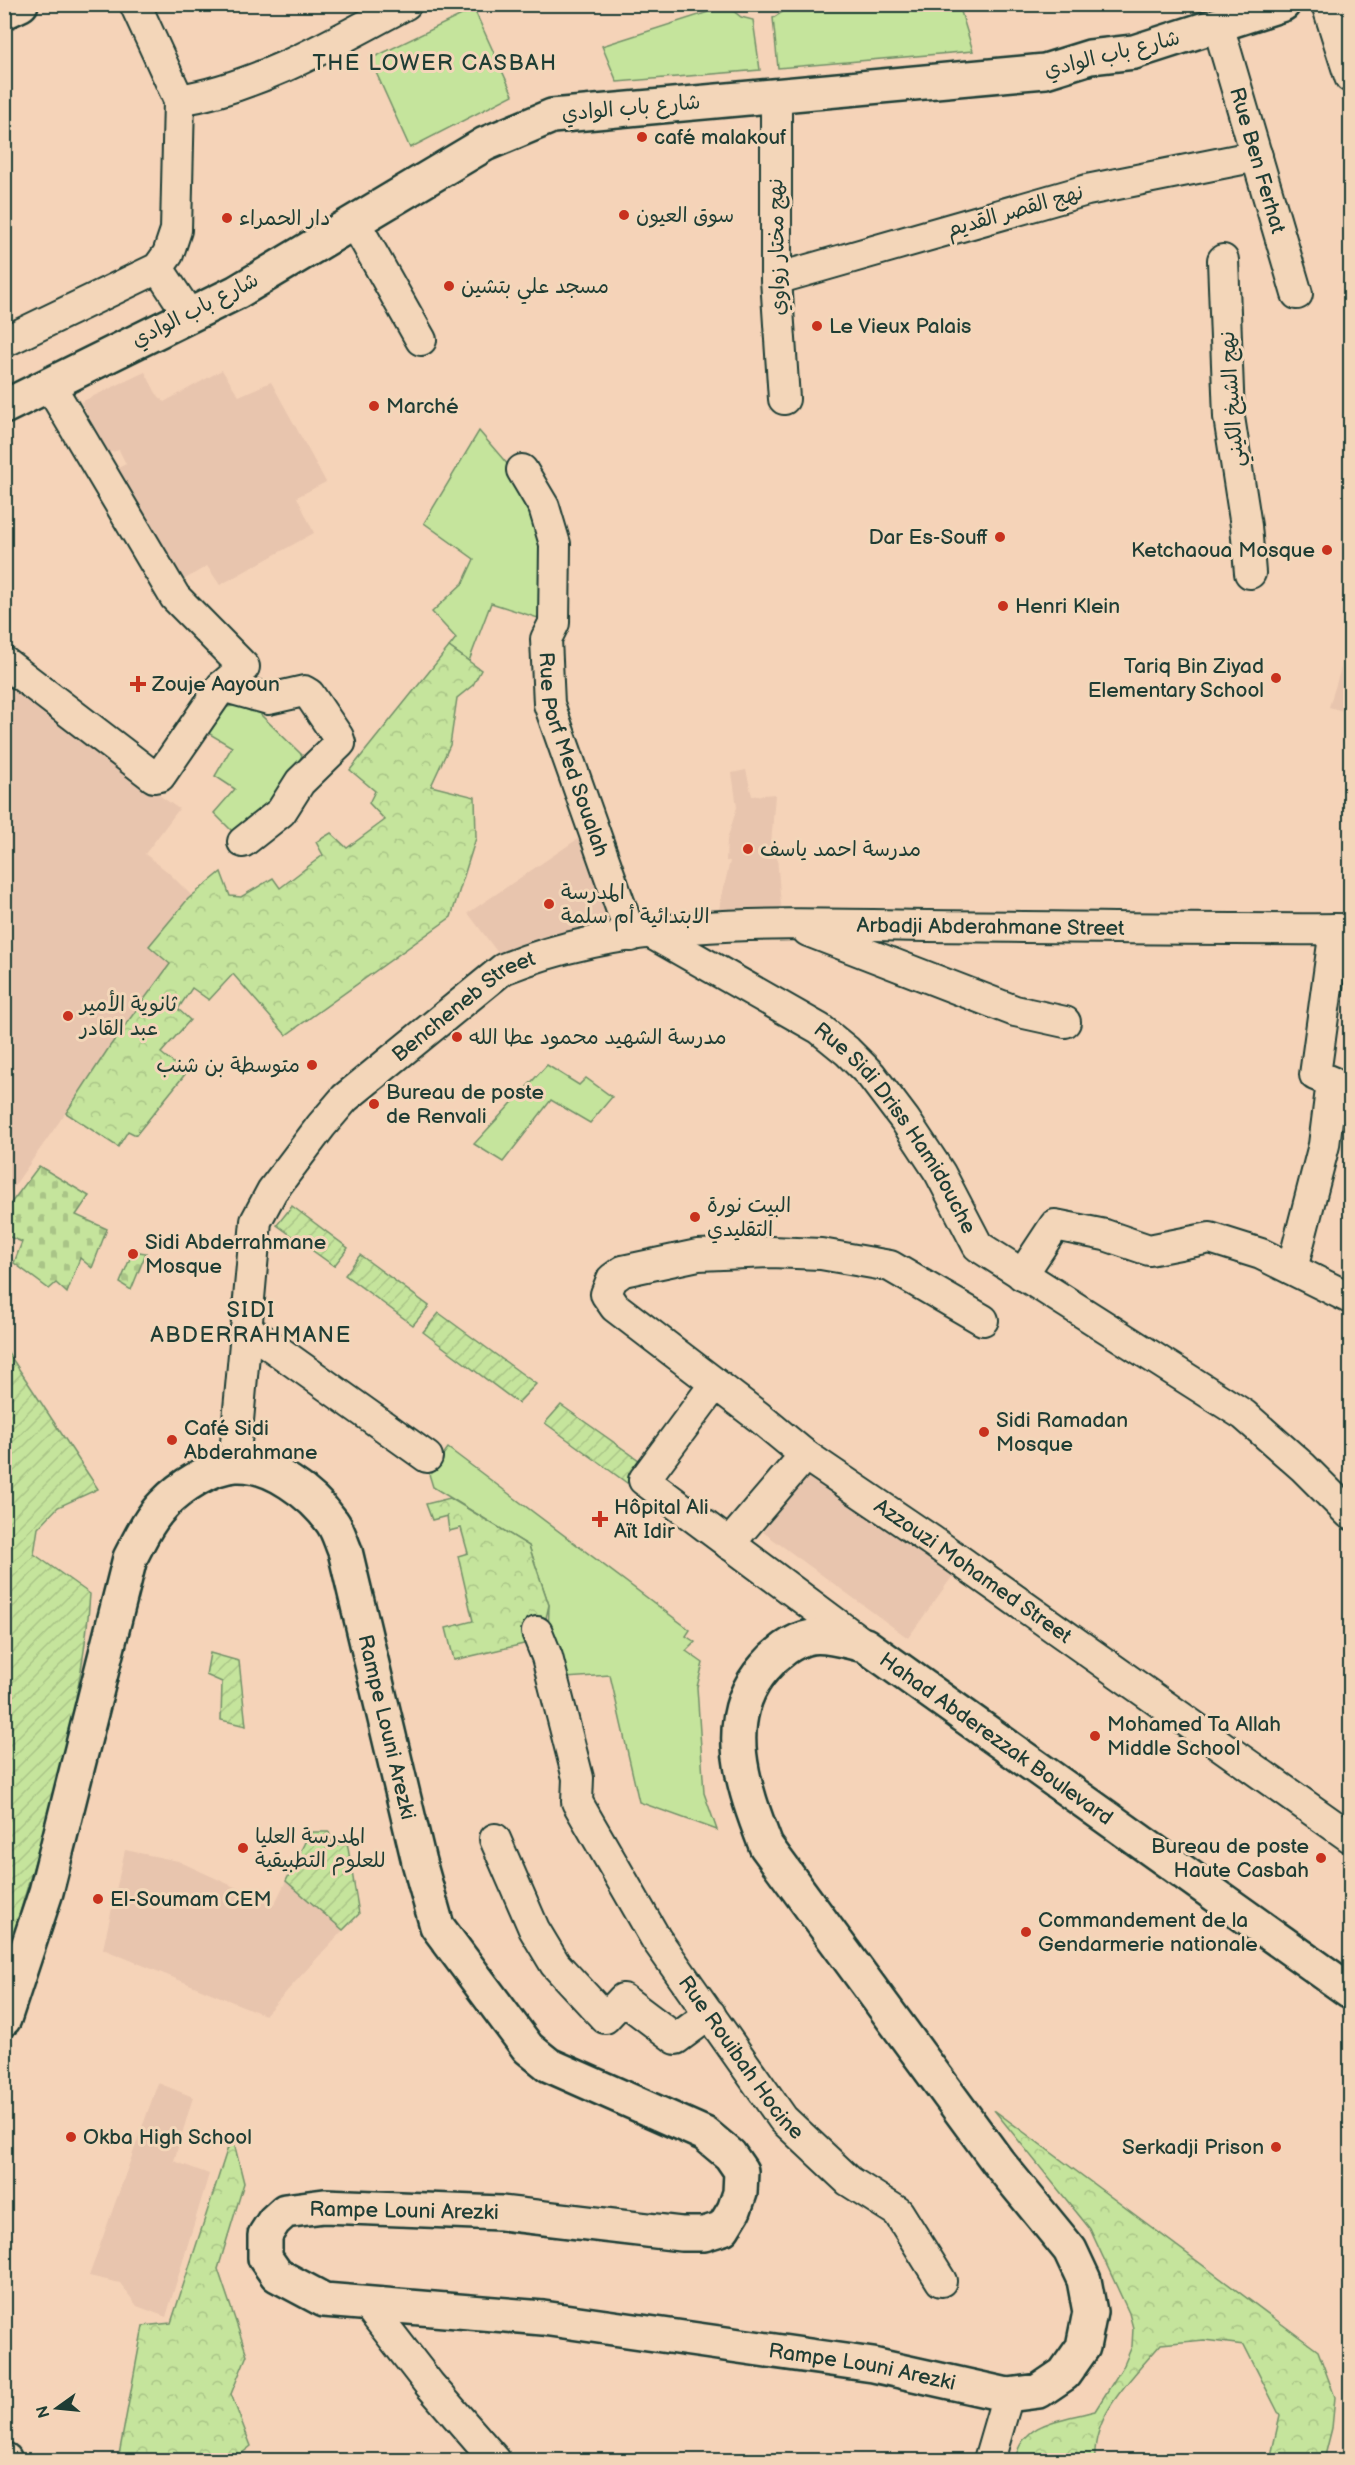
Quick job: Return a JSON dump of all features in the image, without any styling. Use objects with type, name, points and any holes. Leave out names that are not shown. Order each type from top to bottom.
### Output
[{"type":"street","points":[[4,12],[21,4]]},
{"type":"street","points":[[4,342],[158,268],[168,254],[176,230],[179,100],[135,4]]},
{"type":"street","points":[[179,100],[227,89],[285,65],[406,4]]},
{"type":"street","name":"شارع باب الوادي","points":[[4,406],[237,292],[485,144],[552,116],[1045,71],[1090,57],[1134,52],[1283,4]]},
{"type":"street","points":[[1328,4],[1350,77]]},
{"type":"street","name":"Rue Ben Ferhat","points":[[1218,26],[1297,294]]},
{"type":"street","name":"نهج مختار زواوي","points":[[776,95],[776,279],[784,399]]},
{"type":"street","name":"نهج القصر القديم","points":[[776,279],[1087,190],[1257,156]]},
{"type":"street","points":[[354,221],[421,340]]},
{"type":"street","name":"نهج الشيخ الكيني","points":[[1223,260],[1229,417],[1246,526],[1250,573]]},
{"type":"street","points":[[158,268],[189,315]]},
{"type":"street","points":[[4,662],[154,777],[160,776],[222,686],[243,667],[175,597],[49,384]]},
{"type":"street","name":"Rue Porf Med Soualah","points":[[522,470],[546,506],[555,544],[554,623],[546,639],[549,704],[641,934]]},
{"type":"street","points":[[222,686],[269,699],[304,692],[309,694],[340,743],[300,782],[281,812],[243,842]]},
{"type":"street","points":[[791,925],[1015,1011],[1065,1022]]},
{"type":"street","name":"Arbadji Abderahmane Street","points":[[641,934],[721,927],[791,925],[1343,929]]},
{"type":"street","points":[[1292,1269],[1324,1145],[1332,1082],[1315,1075],[1338,995],[1343,929]]},
{"type":"street","name":"Rue Sidi Driss Hamidouche","points":[[641,934],[820,1029],[851,1054],[878,1083],[940,1173],[978,1246],[1244,1415],[1303,1467],[1350,1514]]},
{"type":"street","name":"Bencheneb Street","points":[[234,1465],[258,1214],[321,1125],[345,1098],[502,969],[555,951],[641,934]]},
{"type":"street","points":[[1022,1275],[1055,1225],[1105,1236],[1149,1250],[1210,1238],[1261,1254],[1350,1298]]},
{"type":"street","name":"Azzouzi Mohamed Street","points":[[984,1320],[890,1266],[821,1254],[771,1252],[698,1255],[623,1271],[612,1279],[606,1294],[615,1307],[805,1455],[932,1541],[1350,1837]]},
{"type":"street","points":[[246,1328],[426,1457]]},
{"type":"street","name":"Hahad Abderezzak Boulevard","points":[[715,1384],[644,1480],[865,1645],[1350,1991]]},
{"type":"street","points":[[729,1544],[805,1455]]},
{"type":"street","points":[[4,2019],[20,1980],[46,1892],[130,1558],[144,1529],[172,1496],[206,1475],[234,1465]]},
{"type":"street","name":"Rampe Louni Arezki","points":[[234,1465],[249,1466],[267,1472],[294,1486],[332,1522],[345,1551],[419,1862],[437,1926],[448,1942],[528,2048],[549,2065],[705,2134],[730,2155],[741,2171],[740,2193],[734,2210],[723,2228],[704,2234],[681,2234],[501,2212],[324,2206],[285,2211],[274,2221],[265,2235],[265,2258],[277,2275],[324,2300],[543,2318],[873,2365],[1008,2395],[1039,2391],[1064,2374],[1083,2347],[1090,2312],[1084,2280],[1070,2250],[998,2162],[766,1846],[748,1798],[740,1760],[738,1732],[744,1702],[753,1680],[771,1660],[789,1646],[811,1637],[832,1638],[865,1645]]},
{"type":"street","name":"Rue Rouibah Hocine","points":[[537,1632],[547,1657],[578,1779],[577,1802],[656,1939],[783,2119],[849,2181],[897,2212],[941,2280]]},
{"type":"street","points":[[495,1839],[534,1929],[555,1964],[605,2018],[623,2000],[675,2039],[710,2014]]},
{"type":"street","points":[[368,2305],[429,2384],[495,2460]]},
{"type":"street","points":[[989,2460],[1008,2395]]},
{"type":"shaded area","points":[[222,370],[239,396],[271,382],[326,482],[297,497],[314,533],[220,585],[207,566],[180,582],[126,489],[118,468],[126,464],[119,450],[108,453],[81,402],[145,372],[156,393],[164,402]]},
{"type":"shaded area","points":[[1350,639],[1350,713],[1329,707]]},
{"type":"shaded area","points":[[5,662],[146,786],[179,809],[145,854],[168,872],[192,896],[149,946],[170,964],[5,1199]]},
{"type":"shaded area","name":"مدرسة احمد ياسف","points":[[746,770],[752,796],[775,794],[770,858],[777,857],[782,917],[717,918],[730,861],[726,861],[727,840],[737,807],[732,773]]},
{"type":"shaded area","name":"المدرسة الابتدائية أم سلمة","points":[[588,832],[624,928],[504,961],[468,913]]},
{"type":"shaded area","points":[[811,1468],[957,1570],[908,1638],[763,1532]]},
{"type":"shaded area","points":[[125,1850],[178,1861],[274,1905],[286,1881],[343,1930],[265,2015],[103,1949]]},
{"type":"shaded area","points":[[158,2083],[193,2097],[174,2161],[209,2174],[166,2317],[137,2306],[120,2283],[89,2276]]},
{"type":"green space","points":[[793,5],[959,5],[973,51],[778,68],[773,18]]},
{"type":"green space","points":[[727,6],[741,17],[753,20],[760,70],[617,82],[602,46]]},
{"type":"green space","points":[[474,9],[513,95],[410,148],[370,59]]},
{"type":"green space","points":[[479,431],[544,507],[554,623],[491,603],[469,661],[449,647],[456,638],[432,612],[463,583],[474,559],[424,523]]},
{"type":"green space","points":[[449,647],[481,670],[473,685],[457,698],[450,745],[431,786],[475,797],[476,838],[451,917],[286,1035],[233,974],[209,1000],[192,988],[178,1009],[190,1020],[161,1053],[186,1073],[136,1135],[128,1131],[118,1147],[66,1113],[110,1046],[170,964],[149,946],[188,899],[221,872],[230,896],[241,897],[273,878],[280,888],[323,855],[316,842],[331,833],[347,848],[385,820],[369,803],[375,791],[350,770]]},
{"type":"green space","points":[[237,705],[252,712],[263,711],[261,715],[302,755],[290,782],[276,801],[260,817],[236,835],[214,813],[235,789],[215,776],[232,747],[203,730],[213,710]]},
{"type":"green space","points":[[547,1065],[579,1085],[586,1078],[612,1097],[590,1123],[551,1100],[503,1162],[474,1144]]},
{"type":"green space","points":[[39,1166],[89,1196],[76,1215],[107,1229],[92,1268],[80,1258],[67,1293],[56,1283],[49,1289],[14,1263],[22,1242],[5,1235],[5,1211]]},
{"type":"green space","points":[[292,1206],[348,1248],[334,1266],[277,1225]]},
{"type":"green space","points":[[133,1251],[146,1253],[131,1290],[120,1283]]},
{"type":"green space","points":[[360,1255],[429,1306],[413,1325],[345,1275]]},
{"type":"green space","points":[[439,1313],[536,1384],[518,1403],[423,1332]]},
{"type":"green space","points":[[5,1348],[98,1489],[58,1507],[38,1528],[34,1554],[90,1594],[85,1640],[69,1733],[58,1780],[5,1962]]},
{"type":"green space","points":[[561,1405],[643,1463],[627,1483],[545,1423]]},
{"type":"green space","points":[[448,1448],[690,1630],[686,1636],[695,1642],[686,1651],[703,1663],[697,1687],[704,1793],[717,1830],[639,1802],[610,1675],[565,1678],[548,1637],[549,1605],[529,1546],[433,1487],[429,1474]]},
{"type":"green space","points":[[450,1498],[529,1546],[549,1605],[541,1640],[454,1660],[446,1628],[473,1621],[458,1556],[468,1553],[461,1528],[449,1531],[447,1516],[432,1520],[426,1504]]},
{"type":"green space","points":[[210,1653],[239,1661],[246,1726],[221,1720],[222,1682],[206,1675]]},
{"type":"green space","points":[[310,1832],[329,1832],[333,1846],[347,1842],[359,1914],[343,1930],[286,1881]]},
{"type":"green space","points":[[994,2110],[1318,2351],[1335,2397],[1332,2428],[1324,2460],[1270,2460],[1280,2416],[1244,2345],[1204,2340],[1161,2344],[1127,2383],[1107,2412],[1096,2443],[1095,2460],[1015,2460],[1019,2447],[1035,2430],[1057,2420],[1095,2411],[1124,2365],[1132,2346],[1133,2328],[1129,2313],[1090,2229]]},
{"type":"green space","points":[[232,2135],[244,2183],[218,2269],[247,2355],[231,2394],[251,2446],[233,2460],[118,2460],[143,2326],[171,2323]]},
{"type":"place","name":"café malakouf","points":[[642,137]]},
{"type":"place","name":"سوق العيون","points":[[624,215]]},
{"type":"place","name":"دار الحمراء","points":[[227,218]]},
{"type":"place","name":"مسجد علي بتشين","points":[[449,286]]},
{"type":"place","name":"Le Vieux Palais","points":[[817,326]]},
{"type":"place","name":"Marché","points":[[374,406]]},
{"type":"place","name":"Dar Es-Souff","points":[[1000,537]]},
{"type":"place","name":"Ketchaoua Mosque","points":[[1327,550]]},
{"type":"place","name":"Henri Klein","points":[[1003,606]]},
{"type":"place","name":"Tariq Bin Ziyad Elementary School","points":[[1276,678]]},
{"type":"place","name":"Zouje Aayoun","points":[[138,684]]},
{"type":"place","name":"مدرسة احمد ياسف","points":[[748,849]]},
{"type":"place","name":"المدرسة الابتدائية أم سلمة","points":[[549,904]]},
{"type":"place","name":"ثانوية الأمير عبد القادر","points":[[68,1016]]},
{"type":"place","name":"مدرسة الشهيد محمود عطا الله","points":[[457,1037]]},
{"type":"place","name":"متوسطة بن شنب","points":[[312,1065]]},
{"type":"place","name":"Bureau de poste de Renvali","points":[[374,1104]]},
{"type":"place","name":"البيت نورة التقليدي","points":[[695,1217]]},
{"type":"place","name":"Sidi Abderrahmane Mosque","points":[[133,1254]]},
{"type":"place","name":"Sidi Ramadan Mosque","points":[[984,1432]]},
{"type":"place","name":"Café Sidi Abderahmane","points":[[172,1440]]},
{"type":"place","name":"Hôpital Ali Aït Idir","points":[[600,1519]]},
{"type":"place","name":"Mohamed Ta Allah Middle School","points":[[1095,1736]]},
{"type":"place","name":"المدرسة العليا للعلوم التطبيقية","points":[[243,1848]]},
{"type":"place","name":"Bureau de poste Haute Casbah","points":[[1321,1858]]},
{"type":"place","name":"El-Soumam CEM","points":[[98,1899]]},
{"type":"place","name":"Commandement de la Gendarmerie nationale","points":[[1026,1932]]},
{"type":"place","name":"Okba High School","points":[[71,2137]]},
{"type":"place","name":"Serkadji Prison","points":[[1276,2147]]},
{"type":"district","name":"THE LOWER CASBAH","points":[[435,63]]},
{"type":"district","name":"SIDI ABDERRAHMANE","points":[[251,1322]]}]
